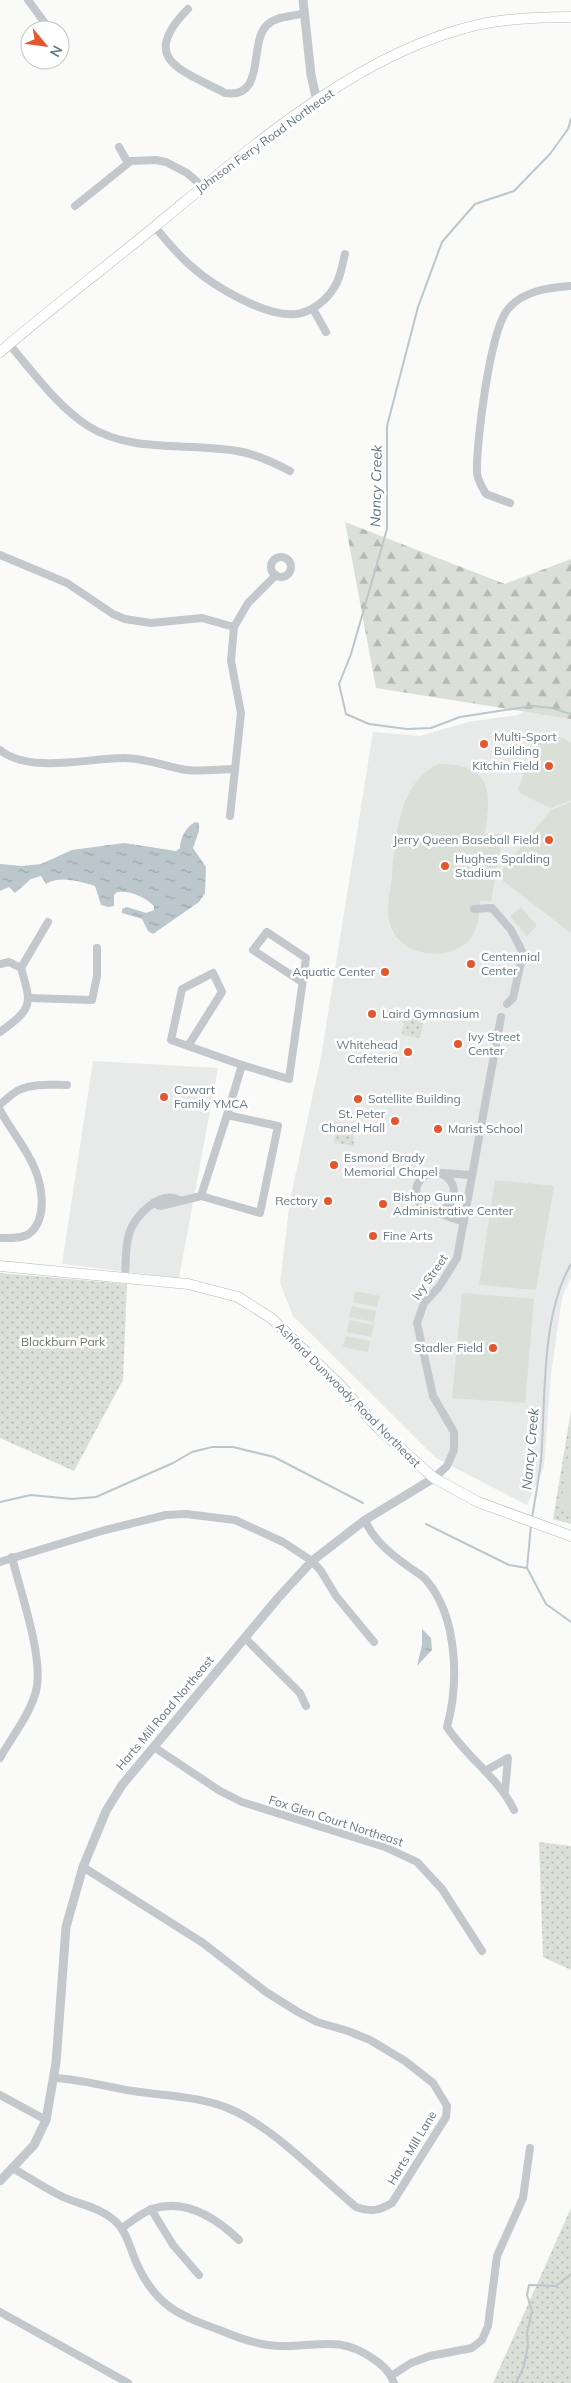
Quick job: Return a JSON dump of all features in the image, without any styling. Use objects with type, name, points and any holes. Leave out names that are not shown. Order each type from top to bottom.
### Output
[{"type":"main road","name":"Johnson Ferry Road Northeast","points":[[0,352],[155,227],[202,186],[318,101],[386,59],[425,42],[484,24],[528,18],[571,17]]},
{"type":"main road","name":"Ashford Dunwoody Road Northeast","points":[[0,1266],[188,1284],[238,1297],[271,1318],[340,1385],[379,1429],[434,1478],[478,1502],[571,1536]]},
{"type":"street","points":[[28,0],[43,20]]},
{"type":"street","points":[[303,0],[311,75],[318,101]]},
{"type":"street","points":[[188,9],[173,24],[166,36],[167,55],[172,64],[225,93],[231,94],[248,86],[256,68],[259,38],[268,24],[276,19],[304,14]]},
{"type":"street","points":[[119,147],[128,163]]},
{"type":"street","points":[[75,206],[128,163],[140,160],[166,162],[187,173],[202,186]]},
{"type":"street","points":[[155,227],[191,267],[216,285],[243,299],[287,314],[306,312],[313,309],[335,287],[345,254]]},
{"type":"street","points":[[510,503],[486,494],[477,475],[480,432],[496,338],[508,309],[517,302],[542,288],[571,286]]},
{"type":"street","points":[[313,309],[326,332]]},
{"type":"street","points":[[10,344],[72,414],[102,433],[118,440],[147,445],[237,451],[260,457],[290,471]]},
{"type":"street","points":[[0,556],[67,583],[113,614],[125,619],[151,623],[202,618],[234,627]]},
{"type":"street","points":[[230,816],[241,714],[231,661],[234,627],[248,603],[276,576]]},
{"type":"street","points":[[0,750],[5,754],[28,762],[125,758],[168,764],[182,769],[235,769]]},
{"type":"street","points":[[474,909],[492,908],[511,930],[523,953],[513,998],[507,1004]]},
{"type":"street","points":[[21,968],[48,922]]},
{"type":"street","points":[[188,1046],[222,992],[213,973],[182,989],[171,1040],[188,1046],[242,1065],[289,1079],[306,958],[267,932],[253,950],[302,982]]},
{"type":"street","points":[[30,998],[92,1000],[97,976],[97,948]]},
{"type":"street","points":[[0,964],[9,962],[21,968],[30,998],[26,1010],[0,1032]]},
{"type":"street","name":"Ivy Street","points":[[434,1478],[447,1466],[454,1450],[454,1432],[433,1396],[417,1323],[424,1303],[439,1287],[457,1258],[501,1017]]},
{"type":"street","points":[[201,1196],[228,1115],[242,1065]]},
{"type":"street","points":[[0,1104],[10,1098],[16,1090],[33,1086],[67,1085]]},
{"type":"street","points":[[0,1110],[4,1125],[34,1167],[40,1186],[40,1217],[30,1234],[21,1237],[0,1238]]},
{"type":"street","points":[[125,1277],[129,1233],[135,1220],[158,1200],[174,1197],[179,1200],[201,1196],[260,1213],[278,1126],[228,1115]]},
{"type":"street","points":[[433,1211],[446,1208],[454,1198],[454,1185],[445,1175],[439,1173]]},
{"type":"street","points":[[464,1222],[427,1210],[418,1201],[416,1189],[422,1178],[427,1174],[472,1175]]},
{"type":"street","name":"Harts Mill Road Northeast","points":[[0,2181],[34,2145],[46,2120],[54,2078],[61,2013],[66,1927],[83,1867],[106,1811],[122,1785],[312,1561],[365,1520],[434,1478]]},
{"type":"street","points":[[0,1562],[12,1557],[157,1517],[186,1514],[235,1520],[284,1542],[312,1561],[321,1570],[336,1596],[374,1642]]},
{"type":"street","points":[[365,1520],[368,1529],[392,1555],[427,1580],[440,1604],[452,1639],[455,1674],[452,1709],[447,1728],[455,1740],[505,1791],[514,1810]]},
{"type":"street","points":[[0,1758],[30,1706],[37,1686],[34,1645],[12,1557]]},
{"type":"street","points":[[245,1638],[300,1693],[306,1706]]},
{"type":"street","name":"Fox Glen Court Northeast","points":[[154,1747],[220,1791],[242,1802],[385,1847],[417,1862],[442,1890],[482,1951]]},
{"type":"street","points":[[485,1771],[508,1758],[505,1791]]},
{"type":"street","name":"Harts Mill Lane","points":[[54,2078],[75,2079],[120,2089],[187,2098],[231,2110],[280,2141],[356,2207],[368,2211],[380,2210],[392,2203],[446,2117],[447,2106],[433,2083],[405,2061],[370,2040],[317,2022],[298,2012],[266,1992],[203,1943],[83,1867]]},
{"type":"street","points":[[0,2095],[46,2120]]},
{"type":"street","points":[[14,2168],[63,2197],[101,2210],[122,2228],[137,2265],[149,2285],[172,2311],[232,2335],[264,2344],[282,2346],[323,2342],[347,2345],[362,2351],[379,2362],[393,2379],[411,2362],[430,2356],[472,2348],[482,2340],[488,2326],[497,2256],[522,2198],[530,2148]]},
{"type":"street","points":[[122,2228],[151,2209],[170,2207],[200,2212],[214,2218],[239,2240]]},
{"type":"street","points":[[151,2209],[173,2245],[199,2275]]},
{"type":"street","points":[[0,2312],[128,2383]]},
{"type":"shaded area","name":"Marist School","points":[[540,703],[571,709],[571,1277],[562,1298],[551,1374],[544,1467],[527,1505],[436,1458],[293,1316],[280,1283],[290,1200],[321,1057],[373,732],[420,736],[468,722],[517,715]]},
{"type":"shaded area","points":[[93,1061],[218,1068],[179,1278],[62,1264]]},
{"type":"green space","points":[[345,522],[505,584],[571,559],[571,719],[376,688]]},
{"type":"green space","name":"Kitchin Field","points":[[553,736],[563,738],[571,743],[571,800],[551,808],[521,794],[518,789],[536,742]]},
{"type":"green space","name":"Hughes Spalding Stadium","points":[[439,764],[456,765],[470,769],[479,775],[487,793],[488,805],[485,834],[503,834],[491,901],[480,900],[477,923],[472,936],[455,950],[432,954],[410,948],[401,941],[391,926],[388,905],[397,829],[401,813],[415,784],[425,772]]},
{"type":"green space","name":"Jerry Queen Baseball Field","points":[[571,802],[571,933],[503,881],[502,870],[551,810]]},
{"type":"green space","points":[[521,907],[537,926],[527,936],[510,916]]},
{"type":"green space","points":[[405,1013],[424,1017],[420,1038],[402,1035]]},
{"type":"green space","points":[[337,1122],[354,1125],[354,1146],[334,1143]]},
{"type":"green space","points":[[495,1180],[554,1186],[536,1290],[479,1285]]},
{"type":"green space","name":"Blackburn Park","points":[[0,1273],[127,1284],[123,1380],[74,1471],[0,1438]]},
{"type":"green space","points":[[355,1291],[380,1296],[377,1307],[353,1302]]},
{"type":"green space","name":"Stadler Field","points":[[462,1293],[534,1299],[525,1403],[452,1398]]},
{"type":"green space","points":[[352,1306],[376,1311],[374,1322],[349,1317]]},
{"type":"green space","points":[[349,1320],[374,1325],[371,1337],[347,1332]]},
{"type":"green space","points":[[346,1336],[370,1341],[368,1352],[343,1347]]},
{"type":"green space","points":[[571,1411],[571,1524],[553,1519]]},
{"type":"green space","points":[[571,1443],[571,1512],[560,1509]]},
{"type":"green space","points":[[539,1842],[571,1846],[571,1970],[543,1957]]},
{"type":"green space","points":[[571,2208],[571,2383],[493,2383]]},
{"type":"water","points":[[195,822],[199,823],[199,831],[193,848],[206,867],[205,893],[199,902],[153,934],[148,931],[142,919],[122,913],[122,909],[127,907],[146,913],[154,910],[154,906],[142,897],[132,893],[117,892],[114,895],[114,906],[108,907],[101,905],[95,886],[64,880],[52,881],[46,884],[41,876],[31,879],[15,893],[9,887],[0,891],[0,864],[22,866],[41,864],[72,850],[124,843],[176,851],[180,848],[184,833]]},
{"type":"water","points":[[422,1629],[431,1638],[432,1650],[417,1666],[422,1645]]},
{"type":"waterway","name":"Nancy Creek","points":[[571,119],[568,129],[550,154],[514,191],[475,204],[442,242],[418,307],[387,426],[387,529],[351,654],[339,684],[346,714],[369,724],[407,729],[431,728],[460,717],[532,706],[552,708],[571,714]]},
{"type":"waterway","name":"Nancy Creek","points":[[532,1518],[541,1460],[549,1334],[561,1285],[571,1264]]},
{"type":"waterway","points":[[0,1502],[31,1495],[72,1499],[96,1497],[173,1463],[192,1452],[212,1447],[233,1447],[274,1457],[363,1503]]},
{"type":"waterway","points":[[426,1524],[509,1565],[527,1568]]},
{"type":"waterway","name":"Nancy Creek","points":[[531,1525],[527,1568],[546,1604],[571,1622]]},
{"type":"waterway","name":"Nancy Creek","points":[[516,2383],[524,2366],[528,2345],[527,2333],[532,2311],[527,2295],[529,2285],[556,2286],[571,2274]]},
{"type":"place","name":"Multi-Sport Building","points":[[484,744]]},
{"type":"place","name":"Kitchin Field","points":[[549,766]]},
{"type":"place","name":"Jerry Queen Baseball Field","points":[[549,840]]},
{"type":"place","name":"Hughes Spalding Stadium","points":[[445,866]]},
{"type":"place","name":"Centennial Center","points":[[471,964]]},
{"type":"place","name":"Aquatic Center","points":[[385,972]]},
{"type":"place","name":"Laird Gymnasium","points":[[372,1014]]},
{"type":"place","name":"Ivy Street Center","points":[[458,1044]]},
{"type":"place","name":"Whitehead Cafeteria","points":[[408,1052]]},
{"type":"place","name":"Cowart Family YMCA","points":[[164,1097]]},
{"type":"place","name":"Satellite Building","points":[[358,1099]]},
{"type":"place","name":"St. Peter Chanel Hall","points":[[395,1121]]},
{"type":"place","name":"Marist School","points":[[438,1129]]},
{"type":"place","name":"Esmond Brady Memorial Chapel","points":[[334,1165]]},
{"type":"place","name":"Rectory","points":[[328,1201]]},
{"type":"place","name":"Bishop Gunn Administrative Center","points":[[383,1204]]},
{"type":"place","name":"Fine Arts","points":[[373,1236]]},
{"type":"place","name":"Stadler Field","points":[[493,1348]]}]
